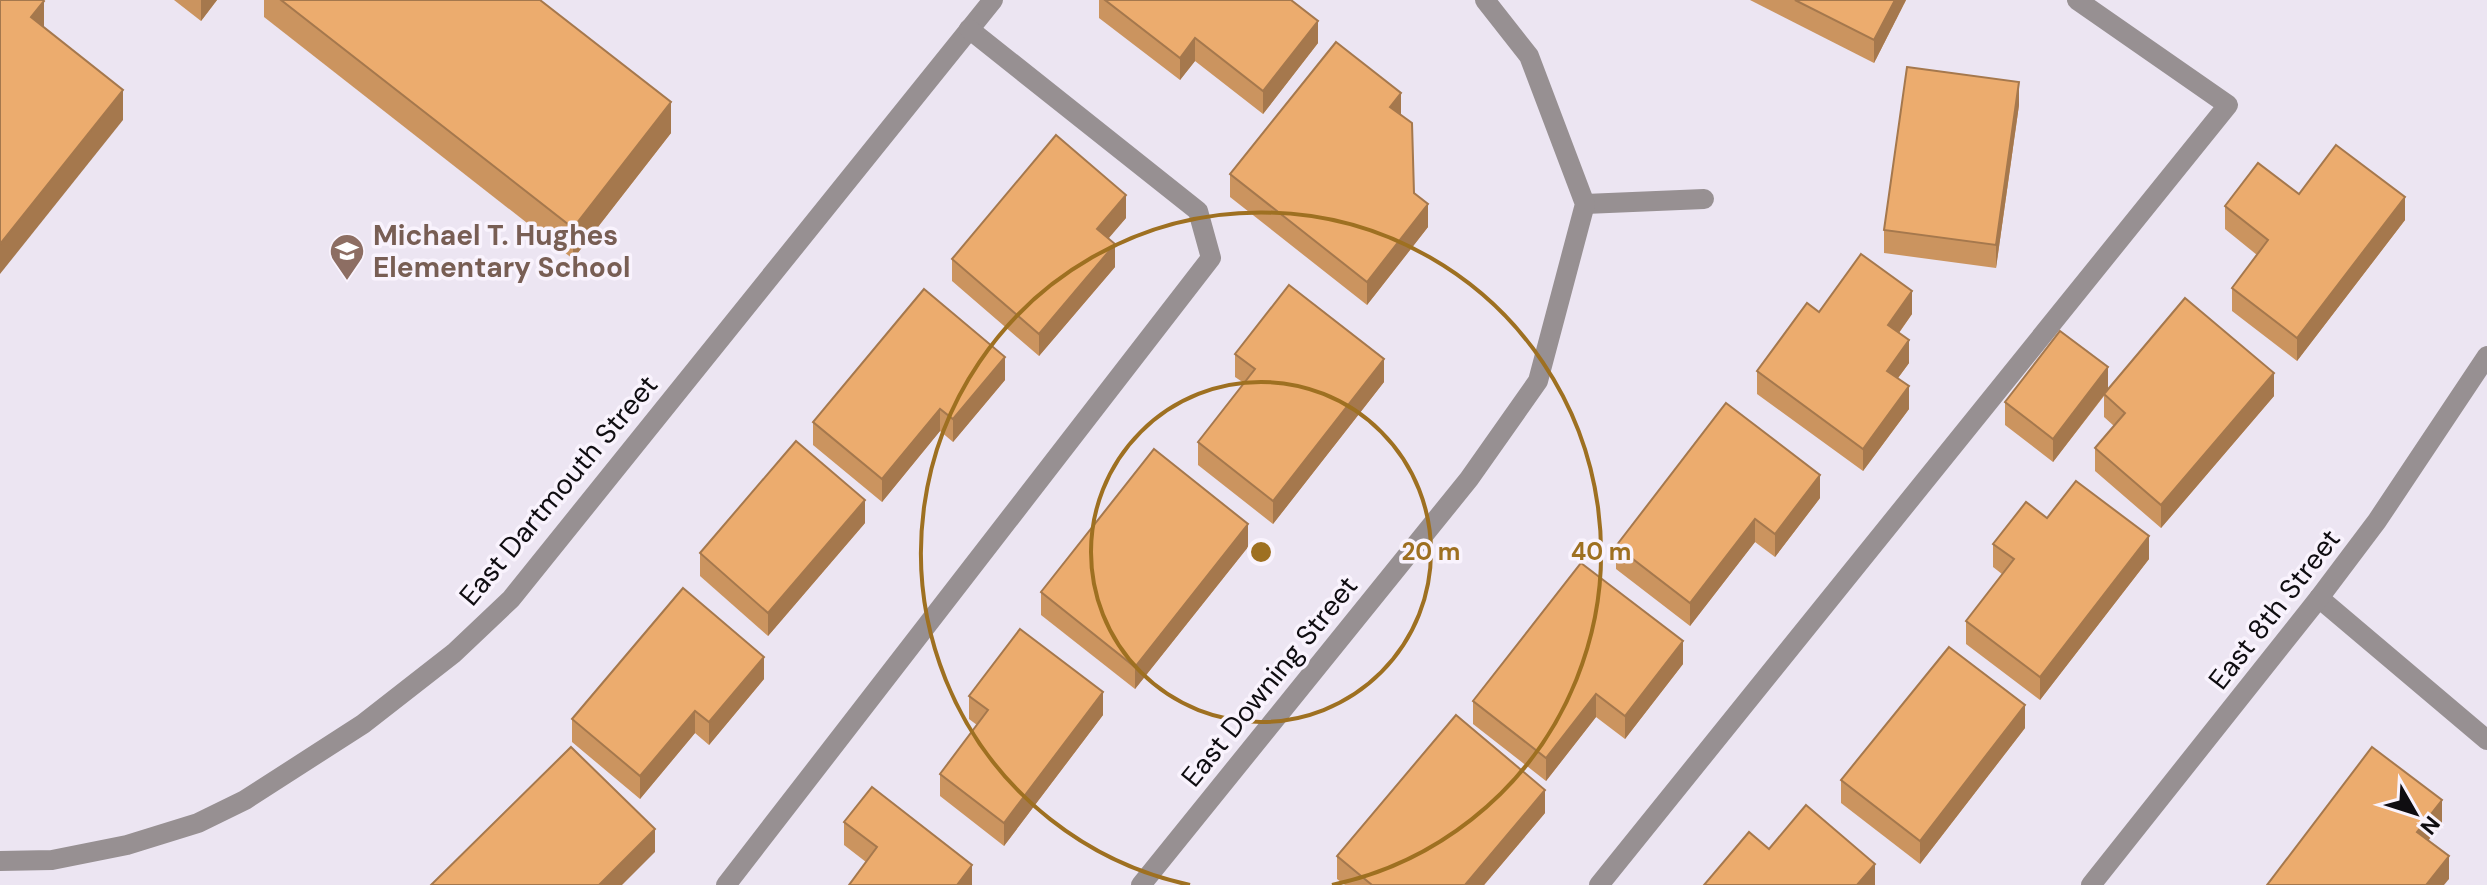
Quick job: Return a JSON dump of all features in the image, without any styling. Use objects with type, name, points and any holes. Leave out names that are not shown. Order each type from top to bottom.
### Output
[{"type":"street","name":"East Dartmouth Street","points":[[0,861],[52,860],[127,845],[198,823],[245,800],[363,724],[454,653],[511,599],[993,0]]},
{"type":"street","points":[[1485,0],[1529,56],[1585,204],[1704,199]]},
{"type":"street","points":[[1599,885],[2228,105],[2077,0]]},
{"type":"street","points":[[726,885],[1211,258],[1198,211],[969,29]]},
{"type":"street","name":"East Downing Street","points":[[1141,885],[1469,479],[1538,381],[1585,204]]},
{"type":"street","name":"East 8th Street","points":[[2091,885],[2377,521],[2487,356]]},
{"type":"street","points":[[2319,598],[2487,740]]},
{"type":"building","points":[[0,0],[43,0],[31,17],[123,90],[0,244]]},
{"type":"building","points":[[281,0],[540,0],[671,102],[573,228]]},
{"type":"building","points":[[1105,0],[1291,0],[1318,21],[1263,91],[1195,38],[1180,58]]},
{"type":"building","points":[[1795,0],[1895,0],[1874,40]]},
{"type":"building","points":[[1336,42],[1401,93],[1390,107],[1412,123],[1414,193],[1428,204],[1367,282],[1230,174]]},
{"type":"building","points":[[1907,67],[2019,82],[1996,245],[1884,230]]},
{"type":"building","points":[[1056,135],[1126,195],[1097,229],[1115,244],[1039,334],[952,259]]},
{"type":"building","points":[[2336,145],[2405,197],[2297,338],[2232,288],[2268,240],[2225,206],[2258,163],[2299,194]]},
{"type":"building","points":[[1861,254],[1912,291],[1888,325],[1909,340],[1887,371],[1909,386],[1863,449],[1757,371],[1807,303],[1819,312]]},
{"type":"building","points":[[1289,285],[1384,359],[1273,501],[1198,442],[1255,369],[1235,354]]},
{"type":"building","points":[[924,289],[1005,357],[953,419],[940,409],[882,479],[813,422]]},
{"type":"building","points":[[2185,298],[2274,373],[2161,505],[2095,448],[2125,413],[2104,394]]},
{"type":"building","points":[[2060,331],[2108,367],[2053,439],[2005,402]]},
{"type":"building","points":[[1726,403],[1820,475],[1775,534],[1755,519],[1690,603],[1616,546]]},
{"type":"building","points":[[796,441],[865,500],[768,613],[700,553]]},
{"type":"building","points":[[1154,449],[1248,524],[1135,667],[1041,592]]},
{"type":"building","points":[[2076,481],[2149,536],[2040,677],[1966,621],[2014,559],[1993,544],[2026,502],[2047,518]]},
{"type":"building","points":[[1581,563],[1683,641],[1625,716],[1596,694],[1546,758],[1473,701]]},
{"type":"building","points":[[683,588],[764,657],[709,722],[695,711],[640,776],[572,719]]},
{"type":"building","points":[[1020,629],[1103,692],[1004,823],[940,774],[988,710],[969,696]]},
{"type":"building","points":[[1949,647],[2025,705],[1920,841],[1841,780]]},
{"type":"building","points":[[1456,715],[1545,790],[1465,885],[1372,885],[1337,856]]},
{"type":"building","points":[[571,747],[655,829],[599,885],[431,885]]},
{"type":"building","points":[[2372,747],[2442,800],[2417,832],[2449,856],[2426,885],[2267,885]]},
{"type":"building","points":[[872,787],[972,865],[957,885],[849,885],[877,847],[844,822]]},
{"type":"building","points":[[1806,805],[1875,864],[1857,885],[1704,885],[1749,832],[1769,849]]},
{"type":"place","name":"Michael T. Hughes Elementary School","points":[[347,282]]}]
